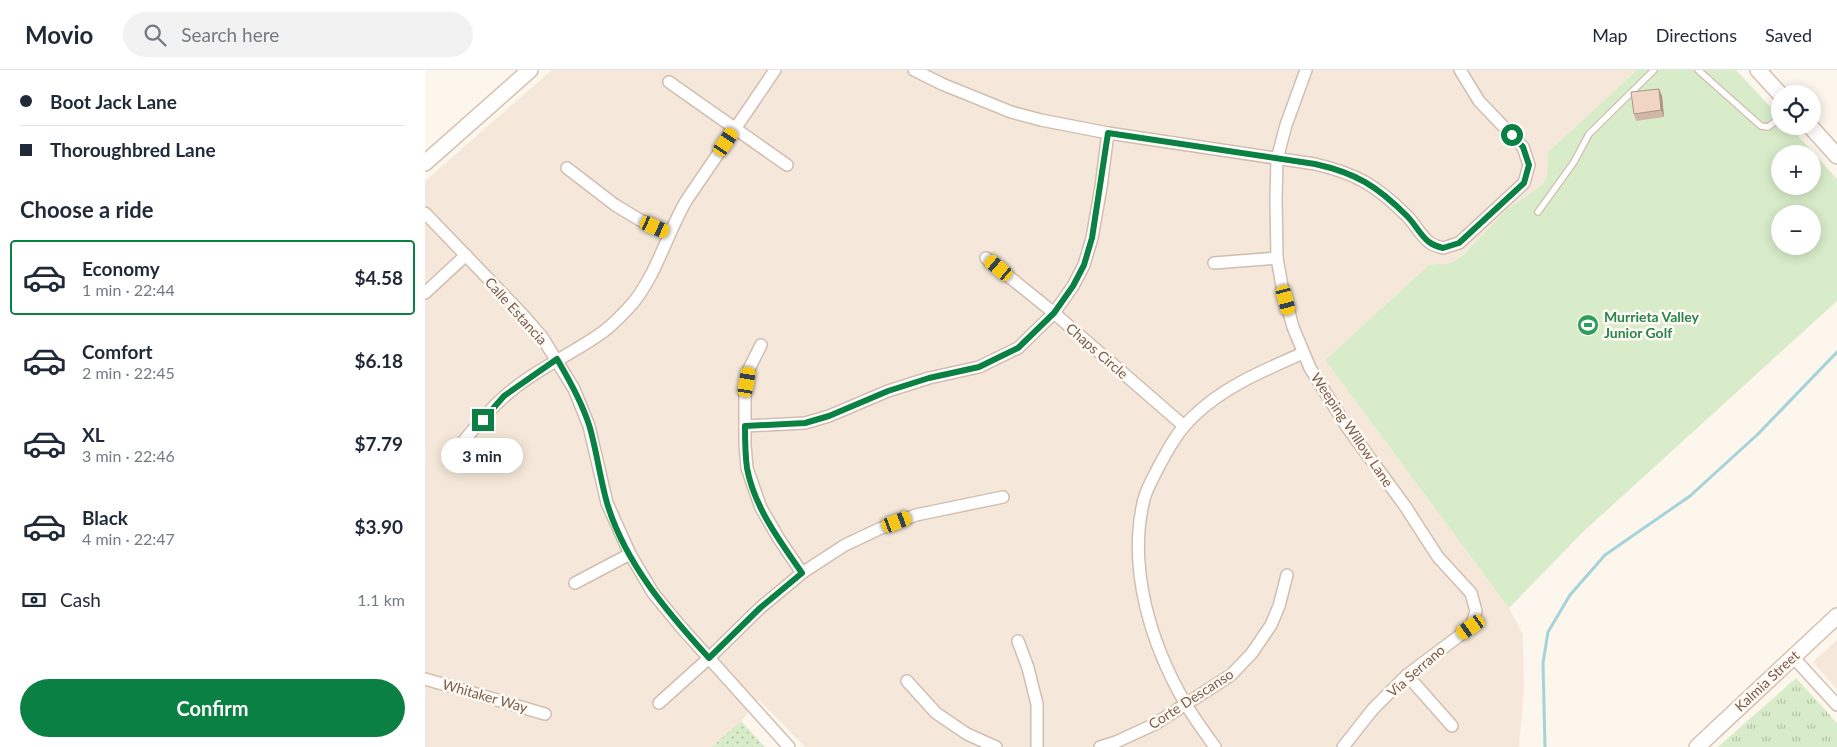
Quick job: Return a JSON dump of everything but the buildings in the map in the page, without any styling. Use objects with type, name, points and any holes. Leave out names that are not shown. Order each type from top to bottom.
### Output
[{"type":"street","points":[[425,162],[530,70]]},
{"type":"street","points":[[450,456],[504,396],[557,359],[600,334],[618,319],[634,301],[653,271],[686,202],[775,70]]},
{"type":"street","points":[[913,70],[1011,112],[1041,120],[1108,133],[1315,164],[1341,170],[1386,195],[1413,222],[1429,242],[1443,248],[1459,243],[1524,183],[1529,165],[1523,147],[1479,101],[1460,70]]},
{"type":"street","name":"Weeping Willow Lane","points":[[1306,70],[1286,126],[1277,159],[1277,258],[1291,319],[1310,368],[1347,427],[1405,506],[1439,557],[1471,593]]},
{"type":"street","points":[[1759,70],[1772,85]]},
{"type":"street","points":[[669,82],[787,165]]},
{"type":"street","points":[[745,426],[805,423],[829,416],[888,391],[929,378],[979,367],[1018,348],[1054,313],[1073,286],[1084,265],[1092,238],[1108,133]]},
{"type":"street","points":[[1818,135],[1837,156]]},
{"type":"street","points":[[567,168],[615,205],[640,220],[670,233]]},
{"type":"street","name":"Calle Estancia","points":[[425,213],[542,336],[574,389],[589,426],[607,503],[630,554],[653,593],[789,747]]},
{"type":"street","points":[[425,294],[466,255]]},
{"type":"street","name":"Chaps Circle","points":[[986,258],[1054,313],[1184,426]]},
{"type":"street","points":[[1214,263],[1277,258]]},
{"type":"street","points":[[761,344],[749,369],[745,395],[747,468],[761,508],[802,573]]},
{"type":"street","points":[[1215,747],[1186,705],[1173,682],[1156,639],[1143,596],[1139,563],[1140,526],[1145,498],[1166,452],[1184,426],[1211,401],[1228,389],[1303,353]]},
{"type":"street","points":[[659,703],[760,608],[802,573],[845,545],[879,529],[916,515],[1003,498]]},
{"type":"street","points":[[575,583],[630,554]]},
{"type":"street","name":"Corte Descanso","points":[[1100,747],[1116,742],[1155,724],[1231,675],[1252,653],[1271,625],[1279,606],[1287,575]]},
{"type":"street","name":"Via Serrano","points":[[1343,747],[1373,709],[1407,675],[1471,627],[1476,611],[1471,593]]},
{"type":"street","name":"Kalmia Street","points":[[1697,747],[1837,616]]},
{"type":"street","points":[[1017,641],[1028,668],[1037,704],[1037,747]]},
{"type":"street","points":[[1793,657],[1837,705]]},
{"type":"street","points":[[1407,675],[1451,726]]},
{"type":"street","name":"Whitaker Way","points":[[425,679],[545,714]]},
{"type":"street","points":[[907,680],[936,713],[967,734],[996,747]]},
{"type":"lane","points":[[1538,212],[1573,162],[1589,134],[1654,70]]},
{"type":"lane","points":[[1698,70],[1761,126],[1768,127],[1771,125]]},
{"type":"shaded area","points":[[552,70],[1637,70],[1548,152],[1547,173],[1544,181],[1534,191],[1507,209],[1463,254],[1451,263],[1429,265],[1325,360],[1509,608],[1523,635],[1524,689],[1519,747],[805,747],[759,700],[741,721],[712,747],[425,747],[425,181]]},
{"type":"shaded area","points":[[1837,640],[1837,689],[1813,662]]},
{"type":"green space","name":"Murrieta Valley Junior Golf","points":[[1637,70],[1736,70],[1771,107],[1771,135],[1797,135],[1806,145],[1771,145],[1771,195],[1821,195],[1821,161],[1837,179],[1837,301],[1585,530],[1509,608],[1325,360],[1429,265],[1451,263],[1463,255],[1507,209],[1544,182],[1547,173],[1548,152]]},
{"type":"green space","points":[[1796,678],[1837,723],[1837,747],[1718,747]]},
{"type":"green space","points":[[741,721],[765,747],[712,747]]},
{"type":"waterway","points":[[1545,747],[1543,663],[1548,632],[1570,595],[1605,555],[1690,496],[1758,434],[1837,352]]},
{"type":"place","name":"Murrieta Valley Junior Golf","points":[[1588,325]]},
{"type":"route","points":[[483,420],[504,396],[557,359],[574,389],[589,426],[599,462],[607,503],[630,554],[653,593],[709,658],[760,608],[802,573],[761,508],[752,486],[747,468],[745,426],[783,426],[805,423],[829,416],[888,391],[929,378],[979,367],[1018,348],[1054,313],[1073,286],[1084,265],[1092,238],[1108,133],[1315,164],[1341,170],[1386,195],[1413,222],[1429,242],[1443,248],[1459,243],[1524,183],[1529,165],[1523,147],[1512,135]]}]
